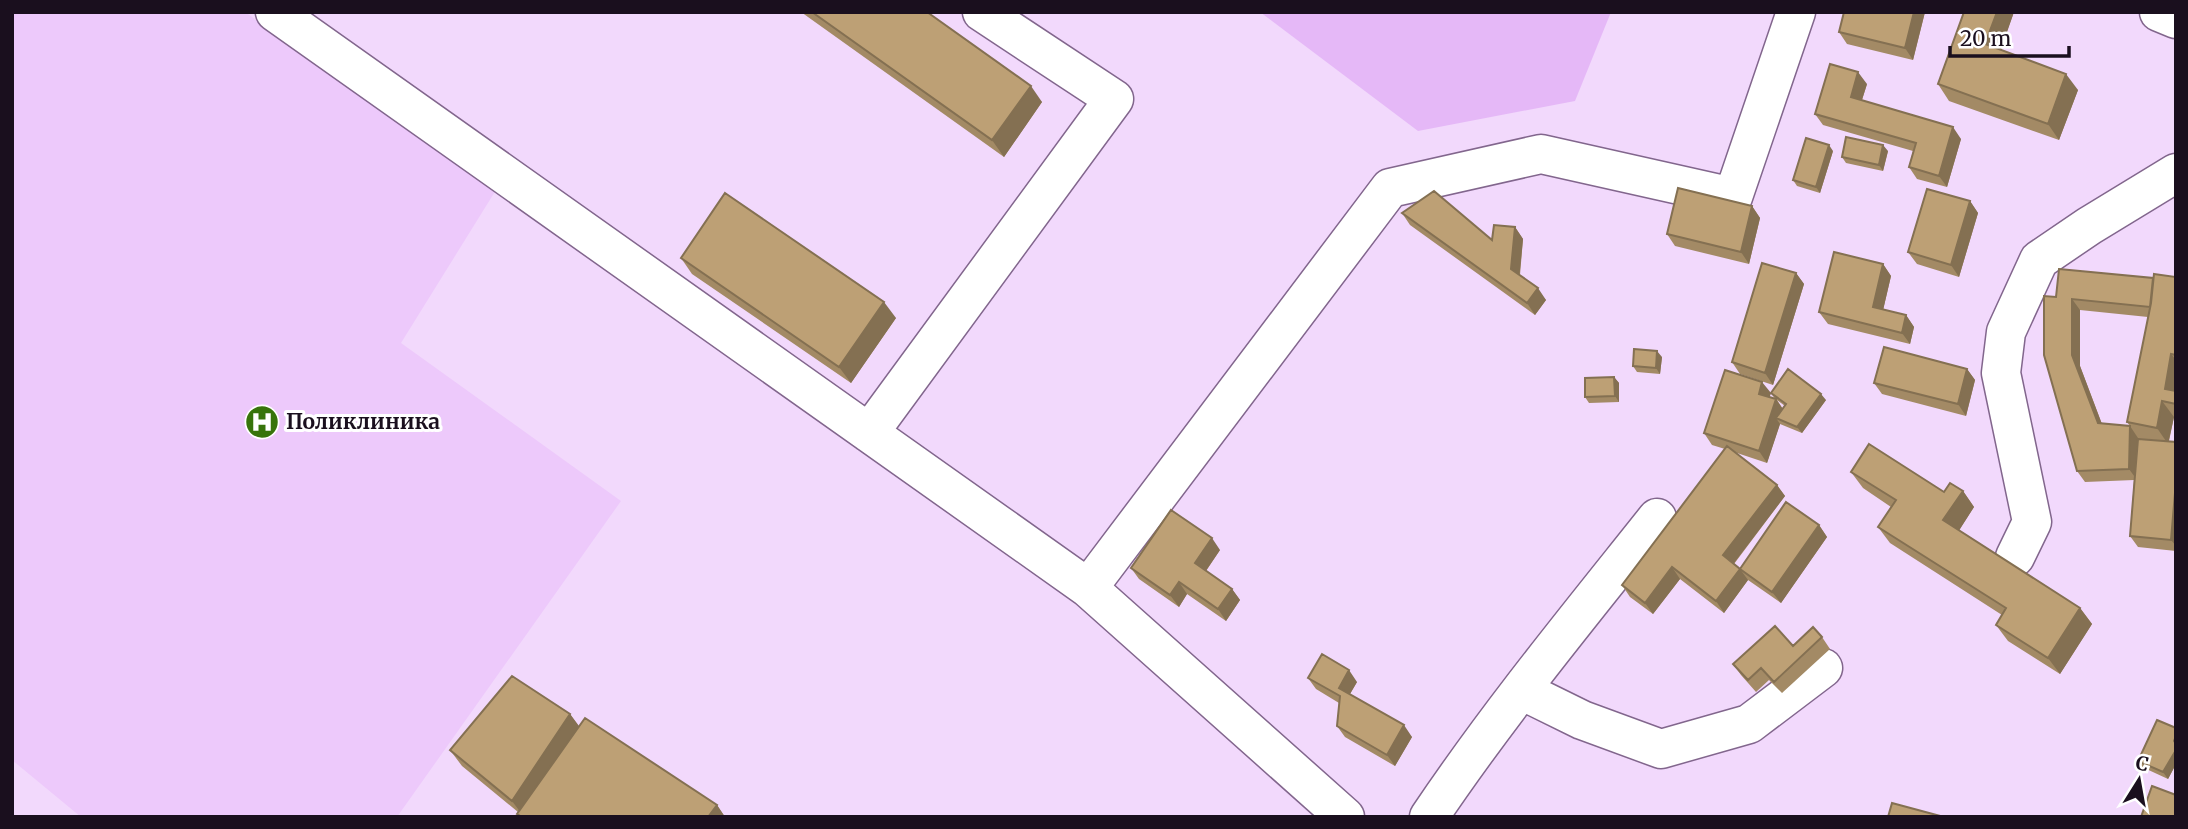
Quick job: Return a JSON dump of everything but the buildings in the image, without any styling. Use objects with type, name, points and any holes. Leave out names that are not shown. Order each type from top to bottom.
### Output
[{"type":"street","points":[[275,12],[1088,587],[1345,817]]},
{"type":"street","points":[[869,433],[1114,99],[982,12]]},
{"type":"street","points":[[1088,587],[1390,188],[1541,154],[1732,197],[1796,12]]},
{"type":"street","points":[[2159,12],[2176,19]]},
{"type":"street","points":[[2015,557],[2032,522],[2001,373],[2006,332],[2039,260],[2176,173]]},
{"type":"street","points":[[1429,817],[1521,690],[1657,518]]},
{"type":"street","points":[[1521,690],[1582,720],[1661,749],[1749,724],[1822,668]]},
{"type":"shaded area","name":"Поликлиника","points":[[12,12],[245,12],[496,190],[401,343],[621,501],[397,817],[81,817],[12,760]]},
{"type":"shaded area","points":[[1260,12],[1611,12],[1575,101],[1418,131]]},
{"type":"place","name":"Поликлиника","points":[[262,422]]}]
